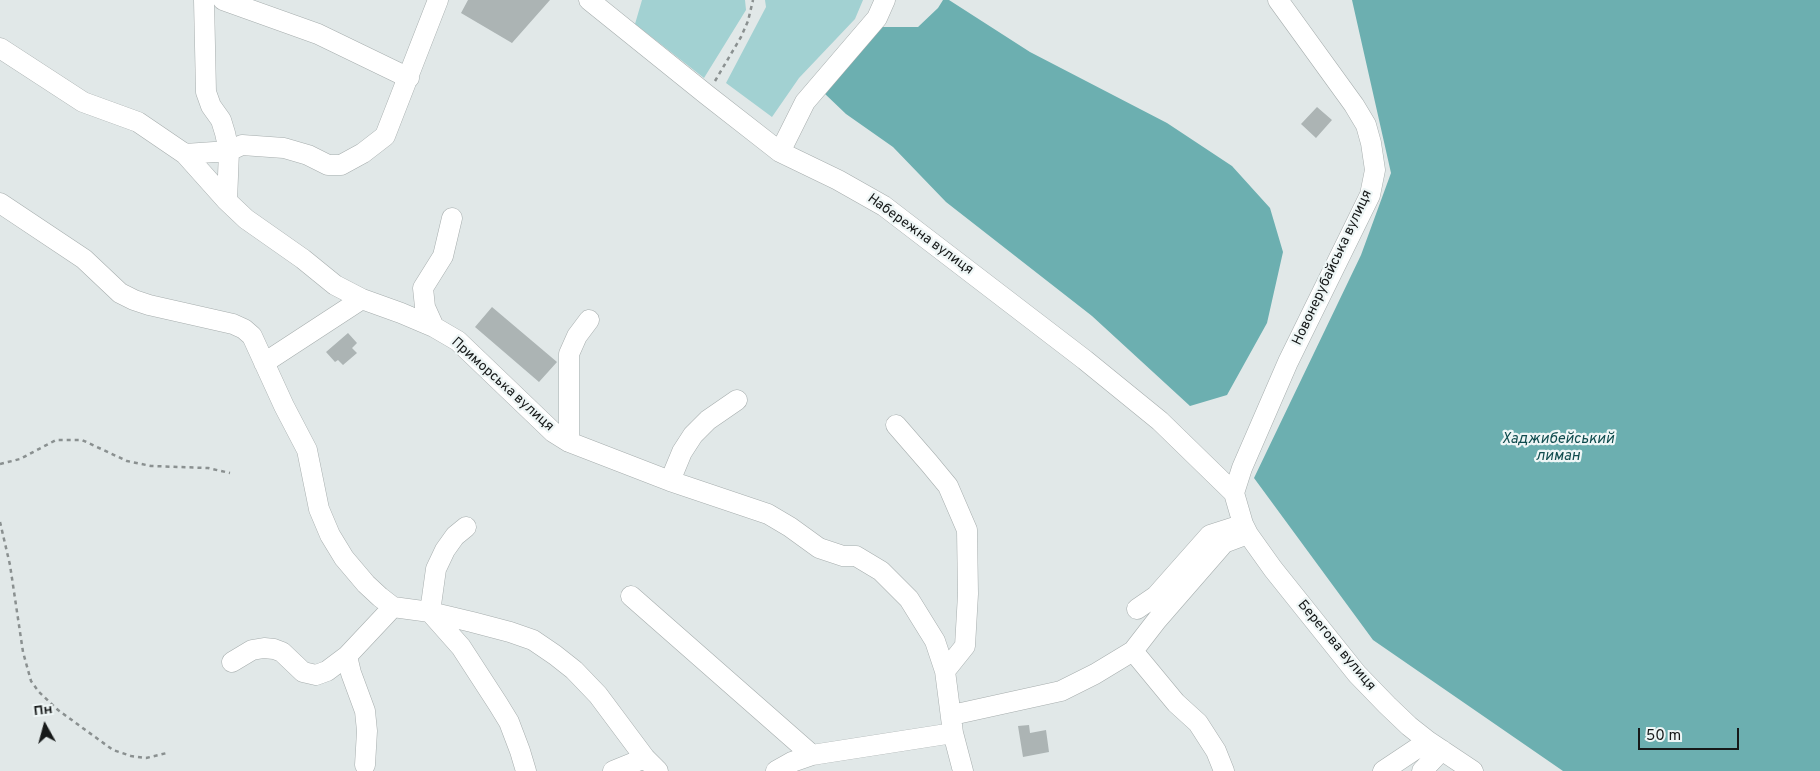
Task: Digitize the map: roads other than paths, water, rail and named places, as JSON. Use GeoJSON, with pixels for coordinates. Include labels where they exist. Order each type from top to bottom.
{"type":"FeatureCollection","features":[{"type":"Feature","properties":{"kind":"street"},"geometry":{"type":"LineString","coordinates":[[204,0],[206,92],[211,106],[221,120],[229,151],[227,201]]}},
{"type":"Feature","properties":{"kind":"street"},"geometry":{"type":"LineString","coordinates":[[223,0],[318,34],[409,78]]}},
{"type":"Feature","properties":{"kind":"street"},"geometry":{"type":"LineString","coordinates":[[185,154],[229,151],[242,145],[284,148],[308,155],[328,165],[341,165],[363,153],[385,136],[438,0]]}},
{"type":"Feature","properties":{"kind":"street","name":"Набережна вулиця"},"geometry":{"type":"LineString","coordinates":[[589,0],[707,96],[780,152],[838,180],[884,206],[1085,360],[1160,421],[1234,493]]}},
{"type":"Feature","properties":{"kind":"street"},"geometry":{"type":"LineString","coordinates":[[780,152],[805,102],[877,18],[885,0]]}},
{"type":"Feature","properties":{"kind":"street","name":"Новонерубайська вулиця"},"geometry":{"type":"LineString","coordinates":[[1234,493],[1242,468],[1288,362],[1370,195],[1375,170],[1366,125],[1358,111],[1278,0]]}},
{"type":"Feature","properties":{"kind":"street","name":"Приморська вулиця"},"geometry":{"type":"LineString","coordinates":[[0,48],[83,102],[138,122],[185,154],[227,201],[246,219],[303,259],[335,285],[362,299],[401,312],[434,327],[458,341],[553,432],[569,442],[670,481],[768,514],[819,548],[843,556],[856,556],[881,571],[909,600],[935,641],[945,671],[953,724],[963,771]]}},
{"type":"Feature","properties":{"kind":"street"},"geometry":{"type":"LineString","coordinates":[[0,203],[84,259],[120,293],[134,300],[233,324],[244,329],[252,336],[307,450],[319,509],[330,534],[344,558],[380,597],[393,606],[430,612],[510,632],[533,640],[574,670],[598,696],[652,765],[613,771]]}},
{"type":"Feature","properties":{"kind":"street"},"geometry":{"type":"LineString","coordinates":[[434,327],[425,307],[423,288],[443,256],[452,218]]}},
{"type":"Feature","properties":{"kind":"street"},"geometry":{"type":"LineString","coordinates":[[264,363],[362,299]]}},
{"type":"Feature","properties":{"kind":"street"},"geometry":{"type":"LineString","coordinates":[[569,442],[569,354],[577,336],[589,320]]}},
{"type":"Feature","properties":{"kind":"street"},"geometry":{"type":"LineString","coordinates":[[670,481],[682,452],[693,435],[708,420],[737,400]]}},
{"type":"Feature","properties":{"kind":"street"},"geometry":{"type":"LineString","coordinates":[[896,426],[948,486],[967,530],[968,594],[965,646],[945,671]]}},
{"type":"Feature","properties":{"kind":"street","name":"Берегова вулиця"},"geometry":{"type":"LineString","coordinates":[[1234,493],[1245,529],[1273,569],[1357,674],[1387,705],[1435,746],[1473,771]]}},
{"type":"Feature","properties":{"kind":"street"},"geometry":{"type":"LineString","coordinates":[[466,527],[455,536],[445,550],[436,569],[430,612],[461,647],[509,722],[526,771]]}},
{"type":"Feature","properties":{"kind":"street"},"geometry":{"type":"LineString","coordinates":[[1137,609],[1156,596],[1210,535],[1245,529]]}},
{"type":"Feature","properties":{"kind":"street"},"geometry":{"type":"LineString","coordinates":[[776,771],[792,762],[812,755],[953,724],[1061,691],[1095,674],[1133,651],[1157,620],[1224,543],[1245,529]]}},
{"type":"Feature","properties":{"kind":"street"},"geometry":{"type":"LineString","coordinates":[[631,596],[812,755]]}},
{"type":"Feature","properties":{"kind":"street"},"geometry":{"type":"LineString","coordinates":[[232,662],[252,650],[264,648],[282,652],[303,672],[316,674],[327,671],[347,656],[393,606]]}},
{"type":"Feature","properties":{"kind":"street"},"geometry":{"type":"LineString","coordinates":[[1133,651],[1176,703],[1198,723],[1216,751],[1224,771]]}},
{"type":"Feature","properties":{"kind":"street"},"geometry":{"type":"LineString","coordinates":[[347,656],[365,711],[367,731],[365,765]]}},
{"type":"Feature","properties":{"kind":"street"},"geometry":{"type":"LineString","coordinates":[[1383,771],[1435,746]]}},
{"type":"Feature","properties":{"kind":"street"},"geometry":{"type":"LineString","coordinates":[[1422,771],[1435,746]]}},
{"type":"Feature","properties":{"kind":"water"},"geometry":{"type":"Polygon","coordinates":[[[943,0],[949,0],[1030,52],[1167,123],[1232,166],[1270,208],[1283,252],[1267,323],[1227,395],[1190,406],[1092,316],[946,202],[893,147],[846,114],[824,93],[880,27],[918,27],[938,8],[943,0]]]}},
{"type":"Feature","properties":{"kind":"water","name":"Хаджибейський лиман"},"geometry":{"type":"Polygon","coordinates":[[[1352,0],[1820,0],[1820,771],[1563,771],[1373,640],[1254,478],[1361,255],[1391,173],[1352,0]]]}}]}
